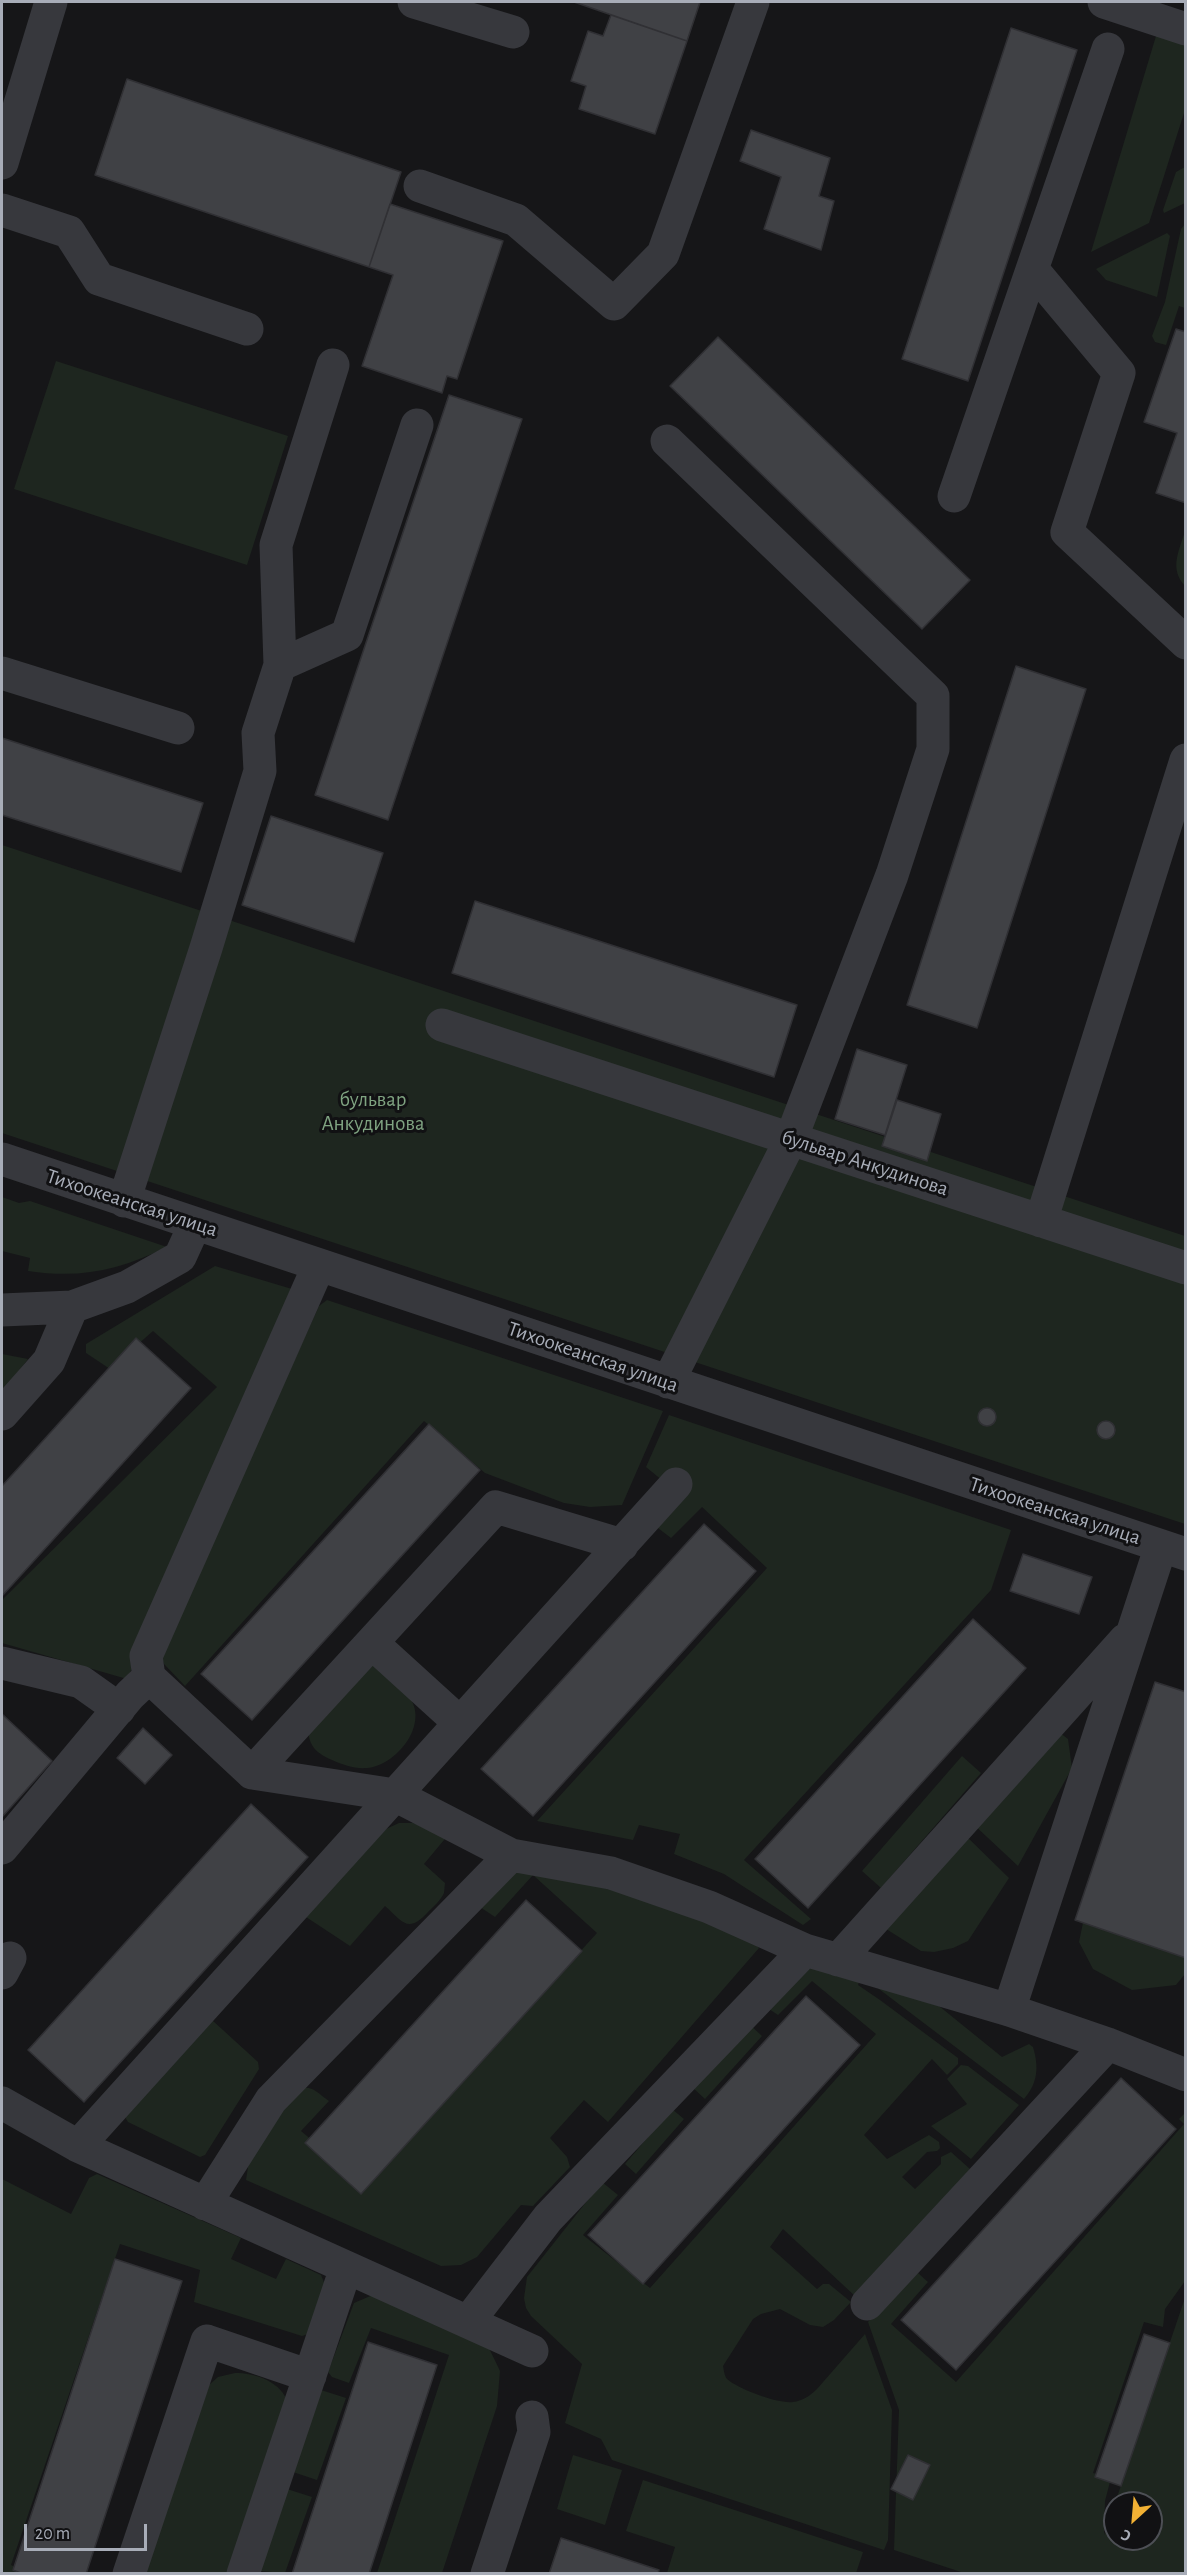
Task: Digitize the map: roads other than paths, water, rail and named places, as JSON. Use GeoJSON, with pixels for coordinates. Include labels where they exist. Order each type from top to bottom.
{"type":"FeatureCollection","features":[{"type":"Feature","properties":{"kind":"street"},"geometry":{"type":"LineString","coordinates":[[2,163],[51,2]]}},
{"type":"Feature","properties":{"kind":"street"},"geometry":{"type":"LineString","coordinates":[[414,2],[513,32]]}},
{"type":"Feature","properties":{"kind":"street"},"geometry":{"type":"LineString","coordinates":[[420,186],[516,220],[614,304],[663,254],[753,2]]}},
{"type":"Feature","properties":{"kind":"street"},"geometry":{"type":"LineString","coordinates":[[1104,2],[1185,29]]}},
{"type":"Feature","properties":{"kind":"street"},"geometry":{"type":"LineString","coordinates":[[954,496],[1108,49]]}},
{"type":"Feature","properties":{"kind":"street"},"geometry":{"type":"LineString","coordinates":[[2,210],[69,232],[99,279],[247,329]]}},
{"type":"Feature","properties":{"kind":"street"},"geometry":{"type":"LineString","coordinates":[[1033,270],[1119,373],[1067,532],[1185,643]]}},
{"type":"Feature","properties":{"kind":"street"},"geometry":{"type":"LineString","coordinates":[[124,1201],[206,948],[260,771],[258,733],[280,665],[276,546],[333,366]]}},
{"type":"Feature","properties":{"kind":"street"},"geometry":{"type":"LineString","coordinates":[[280,665],[347,635],[417,425]]}},
{"type":"Feature","properties":{"kind":"street"},"geometry":{"type":"LineString","coordinates":[[667,441],[933,696],[933,749],[892,875],[791,1139],[668,1382]]}},
{"type":"Feature","properties":{"kind":"street"},"geometry":{"type":"LineString","coordinates":[[2,673],[178,728]]}},
{"type":"Feature","properties":{"kind":"street"},"geometry":{"type":"LineString","coordinates":[[1041,1221],[1185,760]]}},
{"type":"Feature","properties":{"kind":"street","name":"бульвар Анкудинова"},"geometry":{"type":"LineString","coordinates":[[442,1025],[1185,1268]]}},
{"type":"Feature","properties":{"kind":"street","name":"Тихоокеанская улица"},"geometry":{"type":"LineString","coordinates":[[2,1160],[1173,1550]]}},
{"type":"Feature","properties":{"kind":"street"},"geometry":{"type":"LineString","coordinates":[[2,1310],[72,1307],[127,1287],[180,1257],[195,1224]]}},
{"type":"Feature","properties":{"kind":"street"},"geometry":{"type":"LineString","coordinates":[[319,1265],[146,1656],[149,1677],[252,1773],[395,1795],[511,1855],[611,1873],[709,1907],[805,1950],[1009,2010],[1108,2044],[1185,2075]]}},
{"type":"Feature","properties":{"kind":"street"},"geometry":{"type":"LineString","coordinates":[[2,1414],[49,1361],[72,1307]]}},
{"type":"Feature","properties":{"kind":"street"},"geometry":{"type":"LineString","coordinates":[[78,2146],[676,1484]]}},
{"type":"Feature","properties":{"kind":"street"},"geometry":{"type":"LineString","coordinates":[[252,1773],[496,1508],[622,1545]]}},
{"type":"Feature","properties":{"kind":"street"},"geometry":{"type":"LineString","coordinates":[[1009,2010],[1133,1630],[1173,1550]]}},
{"type":"Feature","properties":{"kind":"street"},"geometry":{"type":"LineString","coordinates":[[838,1960],[1133,1630]]}},
{"type":"Feature","properties":{"kind":"street"},"geometry":{"type":"LineString","coordinates":[[372,1643],[460,1723]]}},
{"type":"Feature","properties":{"kind":"street"},"geometry":{"type":"LineString","coordinates":[[2,1663],[81,1682],[119,1709]]}},
{"type":"Feature","properties":{"kind":"street"},"geometry":{"type":"LineString","coordinates":[[2,1848],[119,1709],[149,1677]]}},
{"type":"Feature","properties":{"kind":"street"},"geometry":{"type":"LineString","coordinates":[[204,2204],[272,2100],[511,1855]]}},
{"type":"Feature","properties":{"kind":"street"},"geometry":{"type":"LineString","coordinates":[[468,2322],[548,2218],[805,1950]]}},
{"type":"Feature","properties":{"kind":"street"},"geometry":{"type":"LineString","coordinates":[[867,2304],[1108,2044]]}},
{"type":"Feature","properties":{"kind":"street"},"geometry":{"type":"LineString","coordinates":[[2,2103],[78,2146],[532,2351]]}},
{"type":"Feature","properties":{"kind":"street"},"geometry":{"type":"LineString","coordinates":[[243,2574],[346,2268]]}},
{"type":"Feature","properties":{"kind":"street"},"geometry":{"type":"LineString","coordinates":[[129,2574],[207,2341],[310,2376]]}},
{"type":"Feature","properties":{"kind":"street"},"geometry":{"type":"LineString","coordinates":[[487,2574],[534,2432],[532,2417]]}}]}
